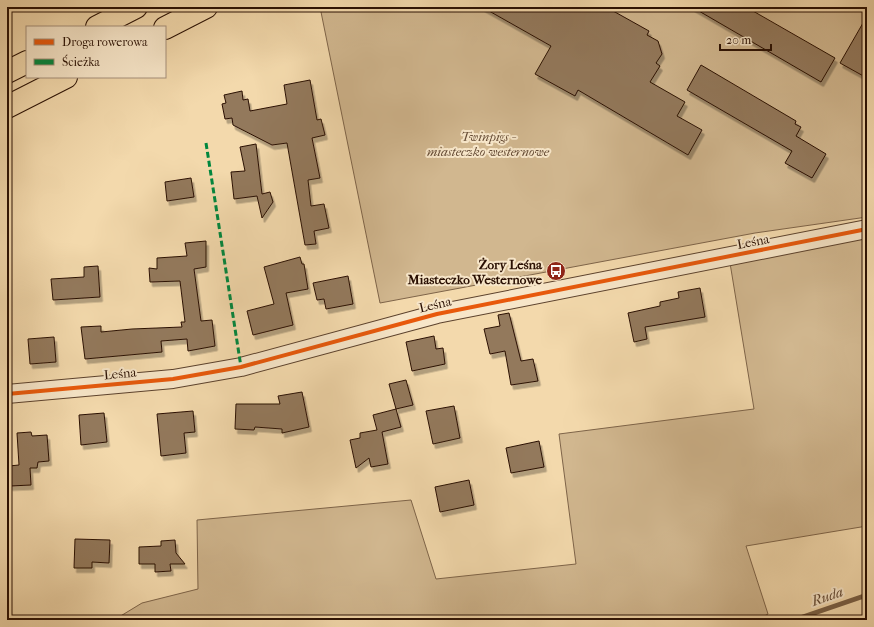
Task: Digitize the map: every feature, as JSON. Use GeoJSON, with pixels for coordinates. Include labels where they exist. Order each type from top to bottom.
{"type":"FeatureCollection","features":[{"type":"Feature","properties":{"kind":"main road"},"geometry":{"type":"LineString","coordinates":[[99,26],[136,7]]}},
{"type":"Feature","properties":{"kind":"main road"},"geometry":{"type":"LineString","coordinates":[[166,27],[206,7]]}},
{"type":"Feature","properties":{"kind":"main road"},"geometry":{"type":"LineString","coordinates":[[7,72],[26,62]]}},
{"type":"Feature","properties":{"kind":"main road"},"geometry":{"type":"LineString","coordinates":[[7,107],[64,78]]}},
{"type":"Feature","properties":{"kind":"street","name":"Leśna"},"geometry":{"type":"LineString","coordinates":[[7,394],[173,379],[241,367],[437,314],[867,229]]}},
{"type":"Feature","properties":{"kind":"green space","name":"Twinpigs - miasteczko westernowe"},"geometry":{"type":"Polygon","coordinates":[[[320,7],[867,7],[867,217],[755,233],[380,303],[320,7]]]}},
{"type":"Feature","properties":{"kind":"green space"},"geometry":{"type":"Polygon","coordinates":[[[867,237],[867,526],[746,546],[768,614],[757,620],[114,620],[142,603],[198,589],[197,520],[411,500],[436,579],[576,564],[559,434],[754,409],[730,263],[867,237]]]}},
{"type":"Feature","properties":{"kind":"building"},"geometry":{"type":"Polygon","coordinates":[[[482,7],[606,7],[649,31],[647,35],[658,41],[662,54],[656,63],[660,66],[650,82],[685,102],[677,116],[702,130],[688,155],[578,90],[575,96],[535,74],[551,46],[482,7]]]}},
{"type":"Feature","properties":{"kind":"building"},"geometry":{"type":"Polygon","coordinates":[[[692,7],[746,7],[835,58],[821,82],[692,7]]]}},
{"type":"Feature","properties":{"kind":"building"},"geometry":{"type":"Polygon","coordinates":[[[867,16],[867,78],[840,63],[867,16]]]}},
{"type":"Feature","properties":{"kind":"building"},"geometry":{"type":"Polygon","coordinates":[[[701,65],[796,121],[795,124],[801,127],[796,136],[826,154],[812,178],[785,163],[792,151],[687,90],[701,65]]]}},
{"type":"Feature","properties":{"kind":"building"},"geometry":{"type":"Polygon","coordinates":[[[310,80],[317,120],[321,119],[325,135],[312,138],[320,178],[308,180],[311,206],[324,204],[329,228],[314,231],[316,244],[305,245],[287,143],[272,145],[233,125],[232,118],[225,119],[222,104],[226,103],[224,95],[242,91],[243,100],[248,99],[250,111],[287,104],[284,85],[310,80]]]}},
{"type":"Feature","properties":{"kind":"building"},"geometry":{"type":"Polygon","coordinates":[[[256,144],[262,194],[270,192],[273,202],[262,218],[257,196],[234,199],[231,172],[245,171],[240,147],[256,144]]]}},
{"type":"Feature","properties":{"kind":"building"},"geometry":{"type":"Polygon","coordinates":[[[191,178],[194,197],[167,201],[165,182],[191,178]]]}},
{"type":"Feature","properties":{"kind":"building"},"geometry":{"type":"Polygon","coordinates":[[[206,241],[206,267],[194,269],[201,321],[212,320],[215,346],[188,351],[187,339],[161,341],[162,352],[85,359],[81,327],[101,326],[101,332],[182,327],[181,322],[185,322],[180,281],[150,282],[149,268],[157,269],[157,258],[187,256],[185,243],[206,241]]]}},
{"type":"Feature","properties":{"kind":"building"},"geometry":{"type":"Polygon","coordinates":[[[300,257],[302,264],[304,264],[308,289],[286,293],[293,325],[253,335],[247,311],[274,304],[264,267],[300,257]]]}},
{"type":"Feature","properties":{"kind":"building"},"geometry":{"type":"Polygon","coordinates":[[[98,266],[100,297],[53,300],[51,279],[84,277],[84,267],[98,266]]]}},
{"type":"Feature","properties":{"kind":"building"},"geometry":{"type":"Polygon","coordinates":[[[348,276],[353,304],[326,309],[324,299],[317,300],[313,283],[348,276]]]}},
{"type":"Feature","properties":{"kind":"building"},"geometry":{"type":"Polygon","coordinates":[[[700,288],[705,317],[645,327],[647,339],[634,342],[628,313],[660,306],[660,302],[679,298],[678,292],[700,288]]]}},
{"type":"Feature","properties":{"kind":"building"},"geometry":{"type":"Polygon","coordinates":[[[509,313],[521,361],[533,359],[538,381],[511,385],[505,351],[490,354],[484,329],[500,326],[498,315],[509,313]]]}},
{"type":"Feature","properties":{"kind":"building"},"geometry":{"type":"Polygon","coordinates":[[[434,336],[436,349],[443,348],[445,364],[412,371],[406,342],[434,336]]]}},
{"type":"Feature","properties":{"kind":"building"},"geometry":{"type":"Polygon","coordinates":[[[54,337],[56,362],[30,364],[28,339],[54,337]]]}},
{"type":"Feature","properties":{"kind":"building"},"geometry":{"type":"Polygon","coordinates":[[[406,380],[413,405],[396,409],[389,384],[406,380]]]}},
{"type":"Feature","properties":{"kind":"building"},"geometry":{"type":"Polygon","coordinates":[[[302,392],[309,427],[282,433],[282,429],[255,427],[254,430],[235,429],[236,404],[280,404],[278,396],[302,392]]]}},
{"type":"Feature","properties":{"kind":"building"},"geometry":{"type":"Polygon","coordinates":[[[454,406],[460,438],[433,444],[426,411],[454,406]]]}},
{"type":"Feature","properties":{"kind":"building"},"geometry":{"type":"Polygon","coordinates":[[[396,409],[401,427],[382,432],[388,464],[371,467],[369,458],[356,468],[350,440],[360,438],[360,433],[377,430],[373,415],[396,409]]]}},
{"type":"Feature","properties":{"kind":"building"},"geometry":{"type":"Polygon","coordinates":[[[193,411],[195,432],[184,433],[186,453],[161,456],[157,414],[193,411]]]}},
{"type":"Feature","properties":{"kind":"building"},"geometry":{"type":"Polygon","coordinates":[[[104,413],[107,442],[81,445],[79,415],[104,413]]]}},
{"type":"Feature","properties":{"kind":"building"},"geometry":{"type":"Polygon","coordinates":[[[31,432],[32,436],[47,435],[49,461],[38,462],[37,468],[30,468],[31,485],[10,486],[9,466],[19,465],[17,433],[31,432]]]}},
{"type":"Feature","properties":{"kind":"building"},"geometry":{"type":"Polygon","coordinates":[[[539,441],[544,467],[511,473],[506,448],[539,441]]]}},
{"type":"Feature","properties":{"kind":"building"},"geometry":{"type":"Polygon","coordinates":[[[469,480],[474,505],[440,512],[435,487],[469,480]]]}},
{"type":"Feature","properties":{"kind":"building"},"geometry":{"type":"Polygon","coordinates":[[[75,539],[110,540],[109,563],[92,562],[92,568],[74,568],[75,539]]]}},
{"type":"Feature","properties":{"kind":"building"},"geometry":{"type":"Polygon","coordinates":[[[175,540],[176,553],[185,564],[170,564],[171,571],[155,572],[155,564],[139,564],[139,547],[161,546],[161,541],[175,540]]]}},
{"type":"Feature","properties":{"kind":"waterway","name":"Ruda"},"geometry":{"type":"LineString","coordinates":[[794,620],[867,595]]}},
{"type":"Feature","properties":{"kind":"marked path"},"geometry":{"type":"LineString","coordinates":[[206,143],[241,367]]}},
{"type":"Feature","properties":{"kind":"cycle path"},"geometry":{"type":"LineString","coordinates":[[7,394],[173,379],[241,367],[437,314],[867,229]]}},
{"type":"Feature","properties":{"kind":"place","name":"Żory Leśna Miasteczko Westernowe"},"geometry":{"type":"Point","coordinates":[556,271]}}]}
